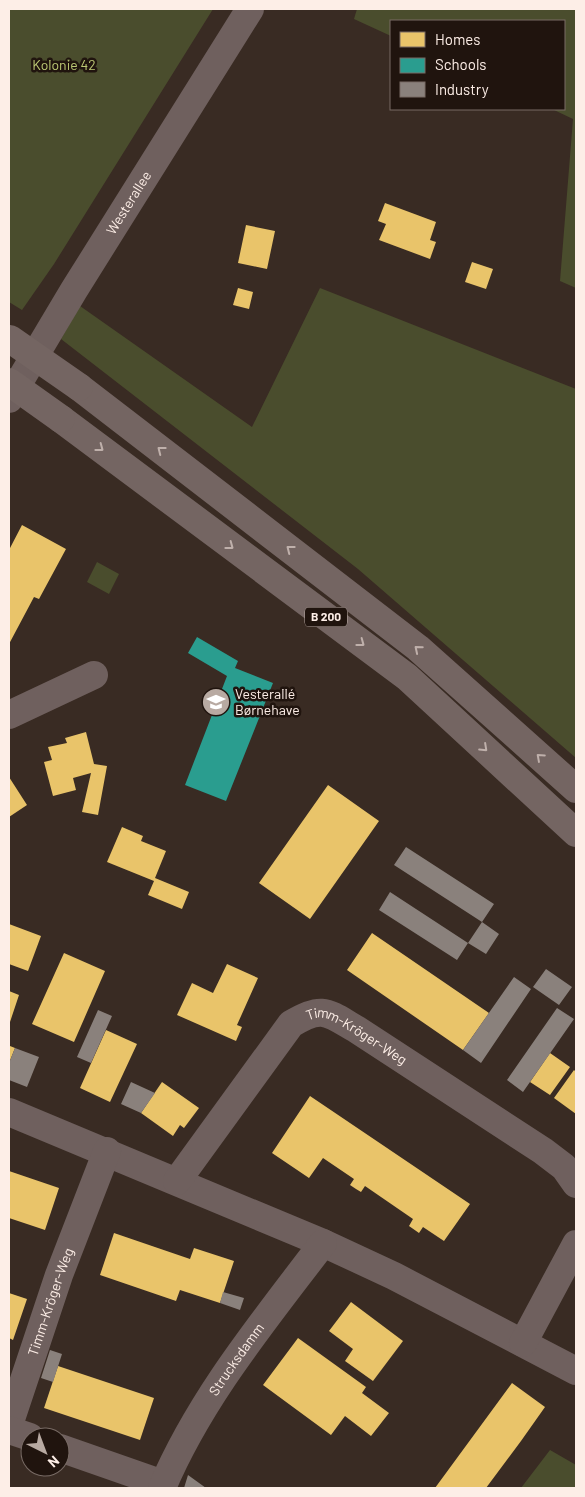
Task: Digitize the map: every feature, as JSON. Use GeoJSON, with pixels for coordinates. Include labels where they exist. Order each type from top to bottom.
{"type":"FeatureCollection","features":[{"type":"Feature","properties":{"kind":"highway","name":"B 200"},"geometry":{"type":"LineString","coordinates":[[9,338],[79,387],[418,648],[576,789]]}},
{"type":"Feature","properties":{"kind":"highway","name":"B 200"},"geometry":{"type":"LineString","coordinates":[[9,382],[406,677],[576,834]]}},
{"type":"Feature","properties":{"kind":"street","name":"Westerallee"},"geometry":{"type":"LineString","coordinates":[[9,398],[79,282],[250,9]]}},
{"type":"Feature","properties":{"kind":"street"},"geometry":{"type":"LineString","coordinates":[[9,715],[94,675]]}},
{"type":"Feature","properties":{"kind":"street","name":"Timm-Kröger-Weg"},"geometry":{"type":"LineString","coordinates":[[176,1181],[291,1024],[307,1014],[319,1011],[336,1017],[356,1029],[543,1151],[564,1167],[576,1184]]}},
{"type":"Feature","properties":{"kind":"street"},"geometry":{"type":"LineString","coordinates":[[9,1112],[107,1151],[323,1243],[394,1276],[576,1371]]}},
{"type":"Feature","properties":{"kind":"street","name":"Timm-Kröger-Weg"},"geometry":{"type":"LineString","coordinates":[[9,1425],[58,1275],[107,1151]]}},
{"type":"Feature","properties":{"kind":"street","name":"Strucksdamm"},"geometry":{"type":"LineString","coordinates":[[70,1452],[162,1486],[189,1433],[220,1382],[323,1243]]}},
{"type":"Feature","properties":{"kind":"street"},"geometry":{"type":"LineString","coordinates":[[523,1343],[576,1244]]}},
{"type":"Feature","properties":{"kind":"green space","name":"Kolonie 42"},"geometry":{"type":"Polygon","coordinates":[[[9,9],[213,9],[54,264],[22,310],[9,302],[9,9]]]}},
{"type":"Feature","properties":{"kind":"green space"},"geometry":{"type":"Polygon","coordinates":[[[357,9],[576,9],[576,288],[560,281],[573,119],[554,110],[565,110],[565,20],[390,20],[390,36],[354,19],[357,9]]]}},
{"type":"Feature","properties":{"kind":"green space"},"geometry":{"type":"Polygon","coordinates":[[[320,288],[576,389],[576,758],[358,569],[61,339],[80,306],[252,427],[320,288]]]}},
{"type":"Feature","properties":{"kind":"green space"},"geometry":{"type":"Polygon","coordinates":[[[97,562],[119,574],[109,594],[87,582],[97,562]]]}},
{"type":"Feature","properties":{"kind":"green space"},"geometry":{"type":"Polygon","coordinates":[[[550,1450],[576,1465],[576,1488],[521,1488],[550,1450]]]}},
{"type":"Feature","properties":{"kind":"building: Homes"},"geometry":{"type":"Polygon","coordinates":[[[385,203],[436,222],[430,240],[436,242],[430,259],[379,240],[386,224],[378,221],[385,203]]]}},
{"type":"Feature","properties":{"kind":"building: Homes"},"geometry":{"type":"Polygon","coordinates":[[[246,225],[275,231],[267,269],[238,263],[246,225]]]}},
{"type":"Feature","properties":{"kind":"building: Homes"},"geometry":{"type":"Polygon","coordinates":[[[472,262],[493,269],[486,289],[465,282],[472,262]]]}},
{"type":"Feature","properties":{"kind":"building: Homes"},"geometry":{"type":"Polygon","coordinates":[[[238,288],[253,292],[249,309],[233,305],[238,288]]]}},
{"type":"Feature","properties":{"kind":"building: Homes"},"geometry":{"type":"Polygon","coordinates":[[[22,525],[66,549],[39,599],[34,597],[9,644],[9,550],[22,525]]]}},
{"type":"Feature","properties":{"kind":"building: Homes"},"geometry":{"type":"Polygon","coordinates":[[[86,732],[94,764],[107,766],[98,815],[82,812],[91,773],[73,778],[76,790],[53,796],[44,762],[52,760],[48,747],[67,743],[65,738],[86,732]]]}},
{"type":"Feature","properties":{"kind":"building: Homes"},"geometry":{"type":"Polygon","coordinates":[[[9,777],[27,805],[9,817],[9,777]]]}},
{"type":"Feature","properties":{"kind":"building: Homes"},"geometry":{"type":"Polygon","coordinates":[[[328,785],[379,821],[310,919],[259,883],[328,785]]]}},
{"type":"Feature","properties":{"kind":"building: Homes"},"geometry":{"type":"Polygon","coordinates":[[[122,827],[143,836],[141,841],[166,851],[155,878],[189,892],[182,909],[148,895],[154,881],[107,862],[122,827]]]}},
{"type":"Feature","properties":{"kind":"building: Homes"},"geometry":{"type":"Polygon","coordinates":[[[9,924],[41,936],[28,971],[9,964],[9,924]]]}},
{"type":"Feature","properties":{"kind":"building: Homes"},"geometry":{"type":"Polygon","coordinates":[[[372,933],[489,1013],[463,1050],[347,970],[372,933]]]}},
{"type":"Feature","properties":{"kind":"building: Homes"},"geometry":{"type":"Polygon","coordinates":[[[64,953],[105,971],[74,1042],[32,1024],[64,953]]]}},
{"type":"Feature","properties":{"kind":"building: Homes"},"geometry":{"type":"Polygon","coordinates":[[[227,964],[258,978],[237,1025],[242,1027],[236,1041],[177,1015],[192,983],[213,993],[227,964]]]}},
{"type":"Feature","properties":{"kind":"building: Homes"},"geometry":{"type":"Polygon","coordinates":[[[9,991],[19,995],[9,1025],[9,991]]]}},
{"type":"Feature","properties":{"kind":"building: Homes"},"geometry":{"type":"Polygon","coordinates":[[[106,1030],[137,1044],[110,1102],[80,1088],[106,1030]]]}},
{"type":"Feature","properties":{"kind":"building: Homes"},"geometry":{"type":"Polygon","coordinates":[[[10,1046],[15,1048],[9,1063],[9,1048],[10,1046]]]}},
{"type":"Feature","properties":{"kind":"building: Homes"},"geometry":{"type":"Polygon","coordinates":[[[550,1053],[570,1067],[550,1095],[530,1082],[550,1053]]]}},
{"type":"Feature","properties":{"kind":"building: Homes"},"geometry":{"type":"Polygon","coordinates":[[[574,1070],[576,1072],[576,1114],[554,1098],[574,1070]]]}},
{"type":"Feature","properties":{"kind":"building: Homes"},"geometry":{"type":"Polygon","coordinates":[[[162,1082],[199,1108],[184,1128],[180,1125],[173,1136],[141,1113],[162,1082]]]}},
{"type":"Feature","properties":{"kind":"building: Homes"},"geometry":{"type":"Polygon","coordinates":[[[310,1096],[470,1204],[444,1241],[423,1227],[419,1233],[409,1226],[413,1219],[365,1186],[361,1192],[350,1185],[354,1179],[323,1158],[309,1178],[272,1153],[310,1096]]]}},
{"type":"Feature","properties":{"kind":"building: Homes"},"geometry":{"type":"Polygon","coordinates":[[[9,1171],[59,1188],[45,1230],[9,1218],[9,1171]]]}},
{"type":"Feature","properties":{"kind":"building: Homes"},"geometry":{"type":"Polygon","coordinates":[[[114,1233],[190,1259],[194,1248],[234,1261],[220,1303],[180,1290],[176,1301],[100,1275],[114,1233]]]}},
{"type":"Feature","properties":{"kind":"building: Homes"},"geometry":{"type":"Polygon","coordinates":[[[9,1293],[27,1299],[13,1340],[9,1338],[9,1293]]]}},
{"type":"Feature","properties":{"kind":"building: Homes"},"geometry":{"type":"Polygon","coordinates":[[[351,1302],[403,1341],[373,1381],[345,1361],[353,1349],[329,1331],[351,1302]]]}},
{"type":"Feature","properties":{"kind":"building: Homes"},"geometry":{"type":"Polygon","coordinates":[[[298,1338],[366,1387],[362,1393],[389,1413],[371,1436],[345,1416],[331,1435],[263,1385],[298,1338]]]}},
{"type":"Feature","properties":{"kind":"building: Homes"},"geometry":{"type":"Polygon","coordinates":[[[58,1366],[154,1398],[140,1440],[44,1408],[58,1366]]]}},
{"type":"Feature","properties":{"kind":"building: Homes"},"geometry":{"type":"Polygon","coordinates":[[[512,1383],[545,1407],[521,1441],[486,1488],[435,1488],[512,1383]]]}},
{"type":"Feature","properties":{"kind":"building: Schools"},"geometry":{"type":"Polygon","coordinates":[[[197,637],[238,661],[235,668],[273,683],[226,801],[185,785],[227,676],[188,653],[197,637]]]}},
{"type":"Feature","properties":{"kind":"building: Industry"},"geometry":{"type":"Polygon","coordinates":[[[406,847],[494,904],[482,922],[394,865],[406,847]]]}},
{"type":"Feature","properties":{"kind":"building: Industry"},"geometry":{"type":"Polygon","coordinates":[[[390,892],[468,943],[457,960],[379,910],[390,892]]]}},
{"type":"Feature","properties":{"kind":"building: Industry"},"geometry":{"type":"Polygon","coordinates":[[[482,922],[499,934],[486,954],[468,943],[482,922]]]}},
{"type":"Feature","properties":{"kind":"building: Industry"},"geometry":{"type":"Polygon","coordinates":[[[546,969],[572,987],[559,1005],[533,987],[546,969]]]}},
{"type":"Feature","properties":{"kind":"building: Industry"},"geometry":{"type":"Polygon","coordinates":[[[514,977],[531,989],[481,1063],[463,1050],[514,977]]]}},
{"type":"Feature","properties":{"kind":"building: Industry"},"geometry":{"type":"Polygon","coordinates":[[[557,1008],[574,1019],[523,1092],[507,1080],[557,1008]]]}},
{"type":"Feature","properties":{"kind":"building: Industry"},"geometry":{"type":"Polygon","coordinates":[[[98,1010],[112,1016],[91,1063],[77,1057],[98,1010]]]}},
{"type":"Feature","properties":{"kind":"building: Industry"},"geometry":{"type":"Polygon","coordinates":[[[15,1048],[39,1057],[27,1087],[9,1080],[9,1063],[15,1048]]]}},
{"type":"Feature","properties":{"kind":"building: Industry"},"geometry":{"type":"Polygon","coordinates":[[[131,1082],[155,1093],[141,1113],[121,1104],[131,1082]]]}},
{"type":"Feature","properties":{"kind":"building: Industry"},"geometry":{"type":"Polygon","coordinates":[[[223,1292],[244,1298],[240,1310],[220,1303],[223,1292]]]}},
{"type":"Feature","properties":{"kind":"building: Industry"},"geometry":{"type":"Polygon","coordinates":[[[50,1350],[62,1354],[53,1382],[41,1378],[50,1350]]]}},
{"type":"Feature","properties":{"kind":"building: Industry"},"geometry":{"type":"Polygon","coordinates":[[[188,1475],[206,1488],[184,1488],[188,1475]]]}},
{"type":"Feature","properties":{"kind":"place","name":"Vesterallé Børnehave"},"geometry":{"type":"Point","coordinates":[216,702]}}]}
